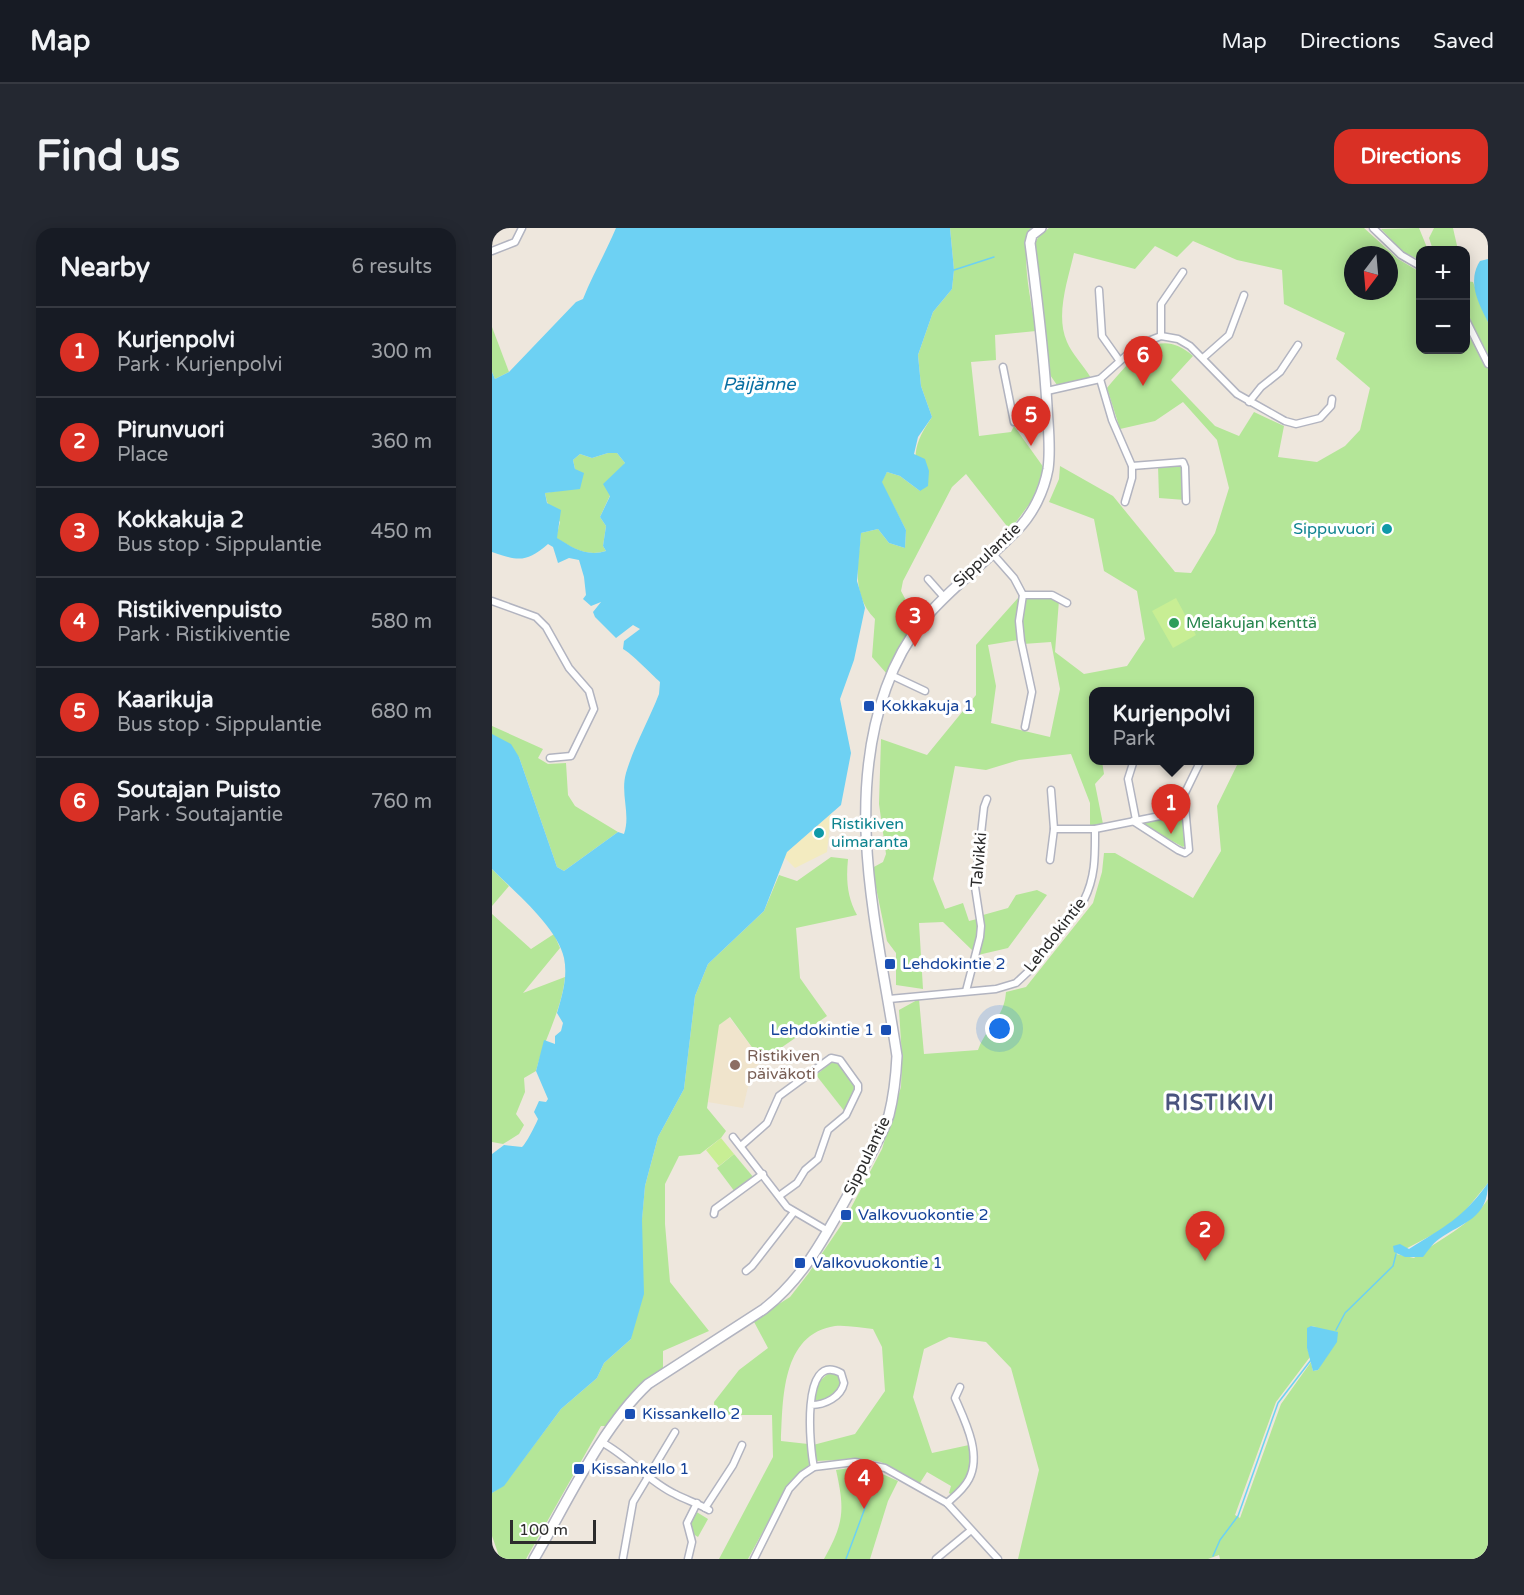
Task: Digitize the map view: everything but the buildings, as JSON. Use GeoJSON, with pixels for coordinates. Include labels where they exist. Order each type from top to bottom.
{"type":"FeatureCollection","features":[{"type":"Feature","properties":{"kind":"street"},"geometry":{"type":"LineString","coordinates":[[492,250],[515,242],[522,228]]}},
{"type":"Feature","properties":{"kind":"street","name":"Sippulantie"},"geometry":{"type":"LineString","coordinates":[[534,1559],[623,1410],[648,1384],[782,1295],[802,1273],[878,1141],[888,1116],[895,1087],[897,1056],[870,885],[865,808],[871,745],[891,675],[913,633],[943,596],[1019,528],[1041,493],[1049,459],[1047,391],[1030,243],[1032,235],[1041,228]]}},
{"type":"Feature","properties":{"kind":"street"},"geometry":{"type":"LineString","coordinates":[[1373,228],[1401,255],[1416,264]]}},
{"type":"Feature","properties":{"kind":"street"},"geometry":{"type":"LineString","coordinates":[[1161,336],[1161,304],[1184,272]]}},
{"type":"Feature","properties":{"kind":"street"},"geometry":{"type":"LineString","coordinates":[[1099,290],[1102,336],[1119,360]]}},
{"type":"Feature","properties":{"kind":"street"},"geometry":{"type":"LineString","coordinates":[[1203,358],[1229,335],[1244,296]]}},
{"type":"Feature","properties":{"kind":"street"},"geometry":{"type":"LineString","coordinates":[[1470,328],[1488,364]]}},
{"type":"Feature","properties":{"kind":"street"},"geometry":{"type":"LineString","coordinates":[[1047,391],[1100,379],[1138,345],[1161,336],[1178,339],[1203,358],[1226,383],[1249,402],[1285,421],[1296,424],[1320,418],[1331,406],[1332,399]]}},
{"type":"Feature","properties":{"kind":"street"},"geometry":{"type":"LineString","coordinates":[[1249,402],[1261,387],[1280,372],[1298,345]]}},
{"type":"Feature","properties":{"kind":"street"},"geometry":{"type":"LineString","coordinates":[[1003,367],[1014,422],[1048,421]]}},
{"type":"Feature","properties":{"kind":"street"},"geometry":{"type":"LineString","coordinates":[[1100,379],[1112,420],[1132,466],[1132,478],[1125,502]]}},
{"type":"Feature","properties":{"kind":"street"},"geometry":{"type":"LineString","coordinates":[[1132,466],[1183,462],[1186,501]]}},
{"type":"Feature","properties":{"kind":"street"},"geometry":{"type":"LineString","coordinates":[[992,553],[1014,578],[1023,595],[1019,621],[1032,692],[1025,727]]}},
{"type":"Feature","properties":{"kind":"street"},"geometry":{"type":"LineString","coordinates":[[927,579],[943,596]]}},
{"type":"Feature","properties":{"kind":"street"},"geometry":{"type":"LineString","coordinates":[[1023,595],[1052,594],[1067,603]]}},
{"type":"Feature","properties":{"kind":"street"},"geometry":{"type":"LineString","coordinates":[[492,601],[524,611],[542,623],[569,668],[589,691],[594,703],[592,715],[571,756],[550,758]]}},
{"type":"Feature","properties":{"kind":"street"},"geometry":{"type":"LineString","coordinates":[[891,675],[925,691]]}},
{"type":"Feature","properties":{"kind":"street"},"geometry":{"type":"LineString","coordinates":[[1132,765],[1128,779],[1134,820],[1185,853],[1189,850],[1190,844],[1185,811],[1186,789],[1198,765]]}},
{"type":"Feature","properties":{"kind":"street"},"geometry":{"type":"LineString","coordinates":[[1050,860],[1054,829],[1051,789]]}},
{"type":"Feature","properties":{"kind":"street","name":"Talvikki"},"geometry":{"type":"LineString","coordinates":[[966,991],[980,937],[981,926],[975,887],[984,807],[987,799]]}},
{"type":"Feature","properties":{"kind":"street"},"geometry":{"type":"LineString","coordinates":[[1054,829],[1095,829],[1185,811]]}},
{"type":"Feature","properties":{"kind":"street","name":"Lehdokintie"},"geometry":{"type":"LineString","coordinates":[[888,999],[1008,986],[1016,983],[1031,969],[1084,900],[1095,872],[1095,829]]}},
{"type":"Feature","properties":{"kind":"street"},"geometry":{"type":"LineString","coordinates":[[742,1145],[767,1124],[779,1096],[831,1058],[840,1060],[858,1085],[858,1090],[846,1115],[828,1130],[819,1159],[805,1170],[797,1183],[779,1196]]}},
{"type":"Feature","properties":{"kind":"street"},"geometry":{"type":"LineString","coordinates":[[733,1137],[742,1145],[779,1196],[794,1212],[828,1231]]}},
{"type":"Feature","properties":{"kind":"street"},"geometry":{"type":"LineString","coordinates":[[714,1214],[715,1209],[763,1174]]}},
{"type":"Feature","properties":{"kind":"street"},"geometry":{"type":"LineString","coordinates":[[746,1271],[794,1212]]}},
{"type":"Feature","properties":{"kind":"street"},"geometry":{"type":"LineString","coordinates":[[811,1405],[825,1403],[839,1393],[844,1383],[841,1373],[830,1370],[816,1380],[811,1389],[810,1434],[814,1467]]}},
{"type":"Feature","properties":{"kind":"street"},"geometry":{"type":"LineString","coordinates":[[947,1503],[963,1489],[973,1470],[974,1458],[970,1435],[955,1398],[960,1387]]}},
{"type":"Feature","properties":{"kind":"street"},"geometry":{"type":"LineString","coordinates":[[622,1558],[630,1511],[675,1432]]}},
{"type":"Feature","properties":{"kind":"street"},"geometry":{"type":"LineString","coordinates":[[603,1443],[629,1458],[648,1476],[675,1494],[707,1509],[742,1445]]}},
{"type":"Feature","properties":{"kind":"street"},"geometry":{"type":"LineString","coordinates":[[754,1559],[789,1489],[802,1475],[814,1467],[855,1462],[870,1463],[885,1468],[947,1503],[970,1531],[998,1559]]}},
{"type":"Feature","properties":{"kind":"street"},"geometry":{"type":"LineString","coordinates":[[688,1559],[692,1542],[687,1523],[697,1503]]}},
{"type":"Feature","properties":{"kind":"street"},"geometry":{"type":"LineString","coordinates":[[936,1559],[970,1531]]}},
{"type":"Feature","properties":{"kind":"shaded area","name":"Ristikiven päiväkoti"},"geometry":{"type":"Polygon","coordinates":[[[729,1017],[762,1061],[752,1070],[743,1108],[708,1102],[718,1026],[729,1017]]]}},
{"type":"Feature","properties":{"kind":"green space"},"geometry":{"type":"Polygon","coordinates":[[[950,228],[1035,228],[1029,236],[1026,261],[1036,331],[995,335],[996,360],[971,362],[979,436],[1011,432],[1014,426],[1044,468],[1033,499],[1010,530],[966,474],[952,487],[903,581],[901,591],[909,606],[921,615],[896,652],[887,674],[872,657],[875,619],[867,610],[859,589],[861,533],[878,529],[889,543],[905,548],[906,530],[881,482],[887,472],[900,476],[920,491],[916,469],[917,445],[932,417],[921,386],[918,355],[933,312],[952,289],[954,270],[950,228]]]}},
{"type":"Feature","properties":{"kind":"green space"},"geometry":{"type":"Polygon","coordinates":[[[1049,228],[1364,228],[1384,246],[1344,246],[1344,300],[1398,300],[1398,259],[1416,270],[1416,354],[1470,354],[1470,282],[1473,282],[1488,322],[1488,1183],[1451,1225],[1396,1254],[1414,1258],[1464,1225],[1488,1199],[1488,1559],[1220,1559],[1219,1555],[1208,1559],[1018,1559],[1039,1470],[1011,1368],[986,1342],[949,1337],[924,1349],[913,1397],[932,1453],[969,1445],[968,1473],[952,1495],[949,1493],[951,1486],[927,1472],[920,1483],[881,1462],[860,1459],[816,1461],[813,1445],[855,1434],[885,1391],[882,1347],[873,1329],[835,1326],[817,1332],[804,1342],[788,1371],[781,1441],[808,1444],[809,1465],[787,1487],[748,1559],[719,1559],[773,1457],[772,1415],[715,1415],[714,1402],[739,1370],[768,1348],[753,1320],[790,1297],[808,1274],[844,1221],[882,1149],[901,1087],[899,1010],[919,999],[924,1054],[978,1050],[999,1016],[1006,992],[1026,987],[1093,903],[1102,872],[1104,853],[1115,853],[1193,898],[1221,851],[1217,806],[1237,765],[1254,765],[1254,687],[1089,687],[1089,765],[1103,765],[1104,774],[1095,784],[1103,824],[1090,827],[1090,803],[1071,754],[1019,760],[986,770],[955,766],[933,879],[945,909],[963,903],[969,921],[977,919],[977,936],[973,951],[943,922],[919,923],[923,989],[896,985],[896,953],[887,941],[872,868],[883,862],[886,854],[879,804],[881,739],[927,755],[976,695],[976,645],[1019,597],[1016,619],[1018,640],[988,645],[996,686],[991,723],[1050,737],[1060,689],[1051,642],[1023,644],[1022,621],[1026,598],[1045,596],[1059,600],[1055,652],[1084,674],[1127,666],[1145,639],[1137,591],[1104,571],[1094,519],[1049,502],[1059,479],[1060,466],[1113,496],[1175,572],[1191,573],[1215,533],[1229,488],[1217,440],[1183,402],[1155,421],[1120,429],[1107,388],[1125,367],[1145,350],[1167,343],[1180,347],[1193,356],[1171,380],[1215,426],[1239,436],[1254,412],[1284,426],[1278,457],[1317,462],[1345,446],[1360,430],[1370,388],[1336,359],[1345,333],[1284,304],[1282,270],[1237,260],[1193,241],[1177,257],[1155,246],[1135,269],[1074,253],[1062,309],[1062,320],[1069,346],[1091,378],[1057,385],[1048,372],[1035,243],[1039,236],[1049,228]],[[1311,1326],[1307,1347],[1310,1357],[1276,1402],[1235,1515],[1240,1518],[1281,1404],[1311,1362],[1313,1371],[1318,1370],[1324,1359],[1316,1327],[1311,1326]]]}},
{"type":"Feature","properties":{"kind":"green space"},"geometry":{"type":"Polygon","coordinates":[[[1419,228],[1426,246],[1416,246],[1416,258],[1403,252],[1381,229],[1419,228]]]}},
{"type":"Feature","properties":{"kind":"green space"},"geometry":{"type":"Polygon","coordinates":[[[1434,228],[1453,228],[1457,246],[1432,246],[1429,238],[1434,228]]]}},
{"type":"Feature","properties":{"kind":"green space"},"geometry":{"type":"Polygon","coordinates":[[[492,327],[509,372],[495,379],[492,372],[492,327]]]}},
{"type":"Feature","properties":{"kind":"green space"},"geometry":{"type":"Polygon","coordinates":[[[617,453],[625,463],[600,517],[606,526],[603,546],[606,551],[586,552],[556,538],[560,522],[547,502],[545,493],[569,489],[575,469],[573,460],[580,454],[592,458],[617,453]]]}},
{"type":"Feature","properties":{"kind":"green space"},"geometry":{"type":"Polygon","coordinates":[[[1158,465],[1182,465],[1185,500],[1159,498],[1158,465]]]}},
{"type":"Feature","properties":{"kind":"green space","name":"Melakujan kenttä"},"geometry":{"type":"Polygon","coordinates":[[[1176,598],[1196,635],[1173,648],[1152,611],[1176,598]]]}},
{"type":"Feature","properties":{"kind":"green space"},"geometry":{"type":"Polygon","coordinates":[[[492,726],[543,749],[538,758],[548,764],[566,763],[568,795],[575,806],[618,832],[564,871],[557,867],[519,757],[492,735],[492,726]]]}},
{"type":"Feature","properties":{"kind":"green space"},"geometry":{"type":"Polygon","coordinates":[[[1177,815],[1183,817],[1187,844],[1183,847],[1145,826],[1144,822],[1177,815]]]}},
{"type":"Feature","properties":{"kind":"green space"},"geometry":{"type":"Polygon","coordinates":[[[831,857],[848,859],[848,888],[857,915],[796,928],[800,978],[827,1016],[762,1061],[730,1017],[719,1025],[707,1108],[726,1131],[721,1138],[700,1154],[679,1156],[665,1184],[665,1224],[670,1282],[709,1331],[663,1351],[663,1369],[632,1395],[606,1426],[601,1426],[526,1559],[500,1559],[492,1536],[492,1493],[504,1485],[561,1409],[597,1378],[604,1363],[631,1339],[645,1186],[658,1137],[684,1089],[695,996],[708,964],[764,911],[779,875],[797,881],[831,857]]]}},
{"type":"Feature","properties":{"kind":"green space"},"geometry":{"type":"Polygon","coordinates":[[[492,869],[509,886],[492,906],[492,869]]]}},
{"type":"Feature","properties":{"kind":"green space"},"geometry":{"type":"Polygon","coordinates":[[[1037,890],[1047,895],[1008,948],[978,955],[983,915],[1008,908],[1016,895],[1037,890]]]}},
{"type":"Feature","properties":{"kind":"green space"},"geometry":{"type":"Polygon","coordinates":[[[492,914],[531,949],[554,934],[560,948],[523,993],[565,977],[557,1013],[536,1071],[524,1078],[525,1092],[516,1114],[524,1125],[519,1134],[503,1144],[492,1142],[492,914]]]}},
{"type":"Feature","properties":{"kind":"green space"},"geometry":{"type":"Polygon","coordinates":[[[832,1062],[839,1063],[856,1087],[845,1112],[816,1075],[832,1062]]]}},
{"type":"Feature","properties":{"kind":"green space"},"geometry":{"type":"Polygon","coordinates":[[[721,1138],[734,1154],[719,1166],[706,1150],[721,1138]]]}},
{"type":"Feature","properties":{"kind":"green space"},"geometry":{"type":"Polygon","coordinates":[[[734,1154],[754,1178],[735,1192],[717,1168],[734,1154]]]}},
{"type":"Feature","properties":{"kind":"green space"},"geometry":{"type":"Polygon","coordinates":[[[830,1372],[839,1375],[841,1386],[829,1397],[813,1402],[814,1386],[830,1372]]]}},
{"type":"Feature","properties":{"kind":"green space"},"geometry":{"type":"Polygon","coordinates":[[[869,1468],[898,1481],[888,1501],[870,1559],[824,1559],[836,1536],[841,1516],[841,1496],[836,1470],[869,1468]]]}},
{"type":"Feature","properties":{"kind":"green space"},"geometry":{"type":"Polygon","coordinates":[[[695,1511],[708,1519],[698,1537],[690,1532],[689,1521],[695,1511]]]}},
{"type":"Feature","properties":{"kind":"sand","name":"Ristikiven uimaranta"},"geometry":{"type":"Polygon","coordinates":[[[831,814],[827,852],[795,868],[784,857],[787,852],[831,814]]]}},
{"type":"Feature","properties":{"kind":"water","name":"Päijänne"},"geometry":{"type":"Polygon","coordinates":[[[616,228],[950,228],[954,270],[952,289],[933,312],[918,355],[921,386],[932,417],[918,437],[914,454],[925,459],[929,471],[928,486],[920,491],[900,476],[887,472],[882,482],[906,530],[905,548],[889,543],[878,529],[861,533],[857,581],[865,608],[854,660],[840,699],[851,753],[841,805],[787,852],[764,911],[708,964],[695,996],[684,1089],[658,1137],[645,1186],[642,1220],[644,1294],[631,1339],[604,1363],[597,1378],[561,1409],[504,1486],[492,1493],[492,1154],[504,1145],[522,1147],[538,1119],[534,1112],[539,1101],[546,1102],[548,1099],[536,1071],[544,1040],[555,1044],[555,1036],[561,1031],[563,1023],[557,1013],[565,972],[560,946],[544,922],[492,869],[492,734],[511,744],[519,757],[557,867],[564,871],[618,832],[624,834],[626,819],[624,781],[633,753],[659,694],[660,682],[623,649],[624,641],[640,629],[633,625],[616,638],[595,617],[593,612],[601,602],[591,606],[583,599],[586,595],[579,560],[569,558],[558,563],[553,547],[548,544],[534,555],[522,558],[492,552],[492,372],[495,379],[509,372],[576,302],[583,299],[616,228]],[[617,453],[592,458],[580,454],[573,460],[575,469],[584,473],[580,489],[545,493],[547,503],[561,510],[557,538],[580,551],[599,553],[606,551],[603,546],[606,526],[600,517],[610,496],[603,484],[625,463],[617,453]]]}},
{"type":"Feature","properties":{"kind":"water"},"geometry":{"type":"Polygon","coordinates":[[[1488,259],[1488,322],[1475,292],[1474,276],[1480,261],[1488,259]]]}},
{"type":"Feature","properties":{"kind":"water"},"geometry":{"type":"Polygon","coordinates":[[[1488,1183],[1484,1205],[1479,1212],[1432,1245],[1423,1257],[1405,1257],[1394,1252],[1393,1246],[1400,1244],[1409,1249],[1452,1221],[1470,1205],[1488,1183]]]}},
{"type":"Feature","properties":{"kind":"water"},"geometry":{"type":"Polygon","coordinates":[[[1311,1326],[1338,1332],[1337,1342],[1318,1370],[1313,1371],[1307,1348],[1307,1328],[1311,1326]]]}},
{"type":"Feature","properties":{"kind":"waterway"},"geometry":{"type":"LineString","coordinates":[[954,270],[994,257]]}},
{"type":"Feature","properties":{"kind":"waterway"},"geometry":{"type":"LineString","coordinates":[[1336,1330],[1345,1313],[1393,1266],[1396,1254]]}},
{"type":"Feature","properties":{"kind":"waterway"},"geometry":{"type":"LineString","coordinates":[[1213,1556],[1220,1540],[1238,1516],[1278,1403],[1311,1360]]}},
{"type":"Feature","properties":{"kind":"waterway"},"geometry":{"type":"LineString","coordinates":[[846,1559],[878,1473]]}},
{"type":"Feature","properties":{"kind":"place","name":"Soutajan Puisto"},"geometry":{"type":"Point","coordinates":[1143,386]}},
{"type":"Feature","properties":{"kind":"place","name":"Kaarikuja"},"geometry":{"type":"Point","coordinates":[1031,446]}},
{"type":"Feature","properties":{"kind":"place","name":"Sippuvuori"},"geometry":{"type":"Point","coordinates":[1387,529]}},
{"type":"Feature","properties":{"kind":"place","name":"Melakujan kenttä"},"geometry":{"type":"Point","coordinates":[1174,623]}},
{"type":"Feature","properties":{"kind":"place","name":"Kokkakuja 2"},"geometry":{"type":"Point","coordinates":[915,647]}},
{"type":"Feature","properties":{"kind":"place","name":"Kokkakuja 1"},"geometry":{"type":"Point","coordinates":[869,706]}},
{"type":"Feature","properties":{"kind":"place","name":"Ristikiven uimaranta"},"geometry":{"type":"Point","coordinates":[819,833]}},
{"type":"Feature","properties":{"kind":"place","name":"Kurjenpolvi"},"geometry":{"type":"Point","coordinates":[1171,834]}},
{"type":"Feature","properties":{"kind":"place","name":"Lehdokintie 2"},"geometry":{"type":"Point","coordinates":[890,964]}},
{"type":"Feature","properties":{"kind":"place","name":"Lehdokintie 1"},"geometry":{"type":"Point","coordinates":[886,1030]}},
{"type":"Feature","properties":{"kind":"place","name":"Ristikiven päiväkoti"},"geometry":{"type":"Point","coordinates":[735,1065]}},
{"type":"Feature","properties":{"kind":"place","name":"Valkovuokontie 2"},"geometry":{"type":"Point","coordinates":[846,1215]}},
{"type":"Feature","properties":{"kind":"place","name":"Pirunvuori"},"geometry":{"type":"Point","coordinates":[1205,1261]}},
{"type":"Feature","properties":{"kind":"place","name":"Valkovuokontie 1"},"geometry":{"type":"Point","coordinates":[800,1263]}},
{"type":"Feature","properties":{"kind":"place","name":"Kissankello 2"},"geometry":{"type":"Point","coordinates":[630,1414]}},
{"type":"Feature","properties":{"kind":"place","name":"Kissankello 1"},"geometry":{"type":"Point","coordinates":[579,1469]}},
{"type":"Feature","properties":{"kind":"place","name":"Ristikivenpuisto"},"geometry":{"type":"Point","coordinates":[864,1509]}},
{"type":"Feature","properties":{"kind":"district","name":"RISTIKIVI"},"geometry":{"type":"Point","coordinates":[1220,1103]}}]}
